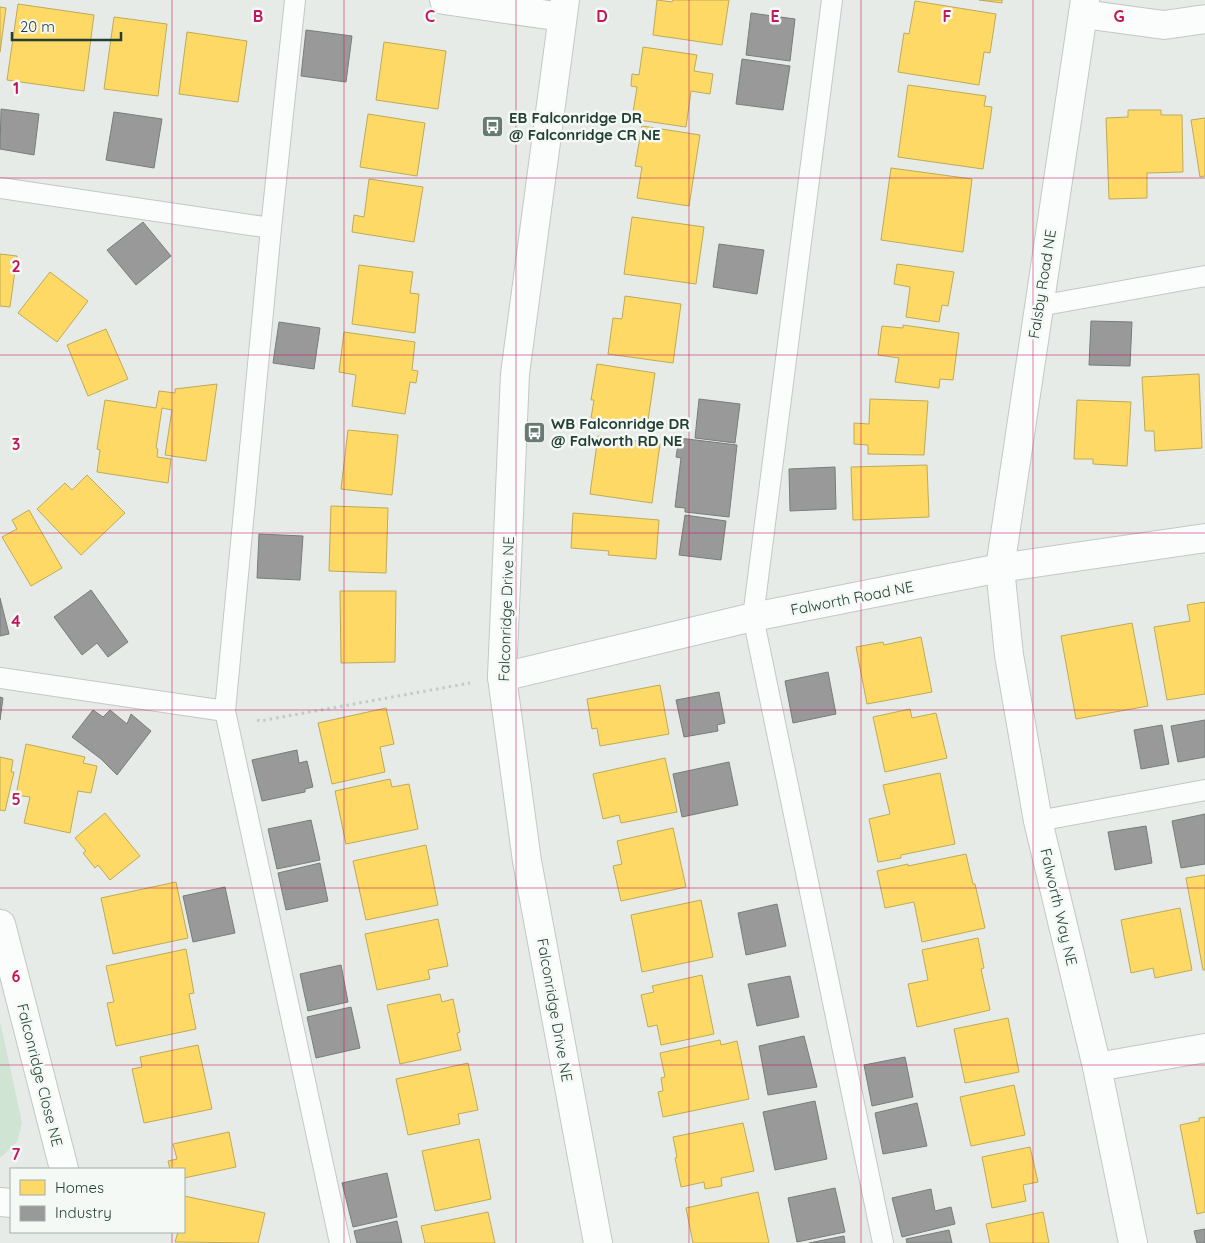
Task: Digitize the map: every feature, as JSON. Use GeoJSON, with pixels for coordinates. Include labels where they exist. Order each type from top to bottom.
{"type":"FeatureCollection","features":[{"type":"Feature","properties":{"kind":"street"},"geometry":{"type":"LineString","coordinates":[[444,0],[563,8]]}},
{"type":"Feature","properties":{"kind":"street"},"geometry":{"type":"LineString","coordinates":[[1084,7],[1164,25],[1205,20]]}},
{"type":"Feature","properties":{"kind":"street","name":"Falsby Road NE"},"geometry":{"type":"LineString","coordinates":[[1000,568],[1084,7]]}},
{"type":"Feature","properties":{"kind":"street","name":"Falconridge Drive NE"},"geometry":{"type":"LineString","coordinates":[[563,8],[515,374],[502,678],[527,861],[598,1243]]}},
{"type":"Feature","properties":{"kind":"street","name":"Falworth Road NE"},"geometry":{"type":"LineString","coordinates":[[502,678],[753,618],[1000,568],[1205,538]]}},
{"type":"Feature","properties":{"kind":"street","name":"Falworth Way NE"},"geometry":{"type":"LineString","coordinates":[[1000,568],[1009,655],[1038,822],[1097,1066],[1133,1243]]}},
{"type":"Feature","properties":{"kind":"street","name":"Falconridge Close NE"},"geometry":{"type":"LineString","coordinates":[[0,924],[4,933],[64,1168]]}},
{"type":"Feature","properties":{"kind":"street"},"geometry":{"type":"LineString","coordinates":[[1097,1066],[1205,1048]]}},
{"type":"Feature","properties":{"kind":"lane"},"geometry":{"type":"LineString","coordinates":[[296,0],[271,228],[226,711],[340,1243]]}},
{"type":"Feature","properties":{"kind":"lane"},"geometry":{"type":"LineString","coordinates":[[832,0],[753,618],[883,1243]]}},
{"type":"Feature","properties":{"kind":"lane"},"geometry":{"type":"LineString","coordinates":[[0,188],[271,228]]}},
{"type":"Feature","properties":{"kind":"lane"},"geometry":{"type":"LineString","coordinates":[[1039,306],[1205,276]]}},
{"type":"Feature","properties":{"kind":"lane"},"geometry":{"type":"LineString","coordinates":[[0,678],[226,711]]}},
{"type":"Feature","properties":{"kind":"lane"},"geometry":{"type":"LineString","coordinates":[[1038,822],[1205,790]]}},
{"type":"Feature","properties":{"kind":"path"},"geometry":{"type":"LineString","coordinates":[[226,711],[260,721],[502,678]]}},
{"type":"Feature","properties":{"kind":"green space"},"geometry":{"type":"Polygon","coordinates":[[[0,1021],[22,1123],[17,1142],[0,1158],[0,1021]]]}},
{"type":"Feature","properties":{"kind":"building: Homes"},"geometry":{"type":"Polygon","coordinates":[[[657,0],[672,2],[673,0],[729,0],[722,45],[653,35],[657,0]]]}},
{"type":"Feature","properties":{"kind":"building: Homes"},"geometry":{"type":"Polygon","coordinates":[[[979,0],[1002,0],[1002,3],[979,0]]]}},
{"type":"Feature","properties":{"kind":"building: Homes"},"geometry":{"type":"Polygon","coordinates":[[[915,1],[996,14],[990,53],[984,52],[979,85],[898,72],[904,33],[909,34],[915,1]]]}},
{"type":"Feature","properties":{"kind":"building: Homes"},"geometry":{"type":"Polygon","coordinates":[[[18,4],[94,15],[84,91],[7,80],[18,4]]]}},
{"type":"Feature","properties":{"kind":"building: Homes"},"geometry":{"type":"Polygon","coordinates":[[[0,7],[6,8],[0,52],[0,7]]]}},
{"type":"Feature","properties":{"kind":"building: Homes"},"geometry":{"type":"Polygon","coordinates":[[[114,17],[167,24],[158,96],[104,89],[114,17]]]}},
{"type":"Feature","properties":{"kind":"building: Homes"},"geometry":{"type":"Polygon","coordinates":[[[187,32],[247,41],[238,102],[179,94],[187,32]]]}},
{"type":"Feature","properties":{"kind":"building: Homes"},"geometry":{"type":"Polygon","coordinates":[[[384,42],[446,51],[438,109],[376,100],[384,42]]]}},
{"type":"Feature","properties":{"kind":"building: Homes"},"geometry":{"type":"Polygon","coordinates":[[[643,47],[697,55],[694,71],[713,74],[710,94],[691,91],[686,127],[632,119],[637,87],[631,86],[632,74],[639,75],[643,47]]]}},
{"type":"Feature","properties":{"kind":"building: Homes"},"geometry":{"type":"Polygon","coordinates":[[[908,85],[986,96],[984,106],[992,107],[983,169],[898,157],[908,85]]]}},
{"type":"Feature","properties":{"kind":"building: Homes"},"geometry":{"type":"Polygon","coordinates":[[[1128,110],[1161,110],[1161,115],[1182,115],[1183,172],[1147,173],[1147,198],[1109,199],[1106,118],[1128,117],[1128,110]]]}},
{"type":"Feature","properties":{"kind":"building: Homes"},"geometry":{"type":"Polygon","coordinates":[[[368,114],[425,123],[417,176],[360,167],[368,114]]]}},
{"type":"Feature","properties":{"kind":"building: Homes"},"geometry":{"type":"Polygon","coordinates":[[[1205,118],[1205,176],[1200,177],[1191,120],[1205,118]]]}},
{"type":"Feature","properties":{"kind":"building: Homes"},"geometry":{"type":"Polygon","coordinates":[[[642,126],[700,135],[689,206],[637,198],[642,167],[635,166],[642,126]]]}},
{"type":"Feature","properties":{"kind":"building: Homes"},"geometry":{"type":"Polygon","coordinates":[[[891,168],[972,179],[963,252],[881,240],[891,168]]]}},
{"type":"Feature","properties":{"kind":"building: Homes"},"geometry":{"type":"Polygon","coordinates":[[[369,179],[423,187],[414,242],[352,232],[354,215],[364,217],[369,179]]]}},
{"type":"Feature","properties":{"kind":"building: Homes"},"geometry":{"type":"Polygon","coordinates":[[[632,217],[704,227],[696,284],[624,274],[632,217]]]}},
{"type":"Feature","properties":{"kind":"building: Homes"},"geometry":{"type":"Polygon","coordinates":[[[0,254],[17,256],[10,307],[0,306],[0,254]]]}},
{"type":"Feature","properties":{"kind":"building: Homes"},"geometry":{"type":"Polygon","coordinates":[[[897,264],[954,272],[948,306],[942,305],[939,322],[906,317],[910,287],[894,284],[897,264]]]}},
{"type":"Feature","properties":{"kind":"building: Homes"},"geometry":{"type":"Polygon","coordinates":[[[359,265],[413,272],[410,293],[419,294],[415,333],[352,324],[359,265]]]}},
{"type":"Feature","properties":{"kind":"building: Homes"},"geometry":{"type":"Polygon","coordinates":[[[50,272],[88,301],[57,342],[18,313],[50,272]]]}},
{"type":"Feature","properties":{"kind":"building: Homes"},"geometry":{"type":"Polygon","coordinates":[[[625,296],[681,304],[673,363],[608,354],[613,318],[622,319],[625,296]]]}},
{"type":"Feature","properties":{"kind":"building: Homes"},"geometry":{"type":"Polygon","coordinates":[[[903,325],[959,333],[953,380],[940,379],[939,388],[895,382],[899,358],[878,355],[882,326],[903,328],[903,325]]]}},
{"type":"Feature","properties":{"kind":"building: Homes"},"geometry":{"type":"Polygon","coordinates":[[[106,329],[128,379],[88,396],[67,345],[106,329]]]}},
{"type":"Feature","properties":{"kind":"building: Homes"},"geometry":{"type":"Polygon","coordinates":[[[344,332],[415,342],[412,370],[418,371],[416,383],[410,382],[405,414],[352,406],[356,375],[339,372],[344,332]]]}},
{"type":"Feature","properties":{"kind":"building: Homes"},"geometry":{"type":"Polygon","coordinates":[[[597,364],[655,373],[647,427],[591,418],[594,400],[591,400],[597,364]]]}},
{"type":"Feature","properties":{"kind":"building: Homes"},"geometry":{"type":"Polygon","coordinates":[[[1199,374],[1202,448],[1155,451],[1154,431],[1145,431],[1142,377],[1199,374]]]}},
{"type":"Feature","properties":{"kind":"building: Homes"},"geometry":{"type":"Polygon","coordinates":[[[217,384],[206,461],[165,455],[172,410],[162,408],[156,448],[158,449],[157,457],[171,459],[168,483],[97,472],[100,450],[97,449],[105,400],[156,408],[159,391],[175,393],[175,389],[217,384]]]}},
{"type":"Feature","properties":{"kind":"building: Homes"},"geometry":{"type":"Polygon","coordinates":[[[870,399],[928,401],[924,455],[868,454],[868,445],[854,444],[854,423],[869,424],[870,399]]]}},
{"type":"Feature","properties":{"kind":"building: Homes"},"geometry":{"type":"Polygon","coordinates":[[[1077,400],[1131,402],[1127,466],[1093,464],[1093,459],[1074,459],[1077,400]]]}},
{"type":"Feature","properties":{"kind":"building: Homes"},"geometry":{"type":"Polygon","coordinates":[[[348,430],[398,435],[392,495],[341,489],[348,430]]]}},
{"type":"Feature","properties":{"kind":"building: Homes"},"geometry":{"type":"Polygon","coordinates":[[[598,436],[660,444],[652,503],[590,494],[598,436]]]}},
{"type":"Feature","properties":{"kind":"building: Homes"},"geometry":{"type":"Polygon","coordinates":[[[927,465],[929,517],[853,520],[851,467],[927,465]]]}},
{"type":"Feature","properties":{"kind":"building: Homes"},"geometry":{"type":"Polygon","coordinates":[[[87,475],[125,513],[81,555],[37,509],[65,483],[72,490],[87,475]]]}},
{"type":"Feature","properties":{"kind":"building: Homes"},"geometry":{"type":"Polygon","coordinates":[[[331,506],[388,508],[386,573],[329,571],[331,506]]]}},
{"type":"Feature","properties":{"kind":"building: Homes"},"geometry":{"type":"Polygon","coordinates":[[[29,510],[62,568],[31,586],[2,537],[17,529],[12,520],[29,510]]]}},
{"type":"Feature","properties":{"kind":"building: Homes"},"geometry":{"type":"Polygon","coordinates":[[[573,513],[659,520],[656,559],[608,555],[609,551],[571,548],[573,513]]]}},
{"type":"Feature","properties":{"kind":"building: Homes"},"geometry":{"type":"Polygon","coordinates":[[[340,591],[396,591],[395,662],[341,663],[340,591]]]}},
{"type":"Feature","properties":{"kind":"building: Homes"},"geometry":{"type":"Polygon","coordinates":[[[1205,602],[1205,694],[1167,700],[1154,627],[1190,621],[1187,605],[1205,602]]]}},
{"type":"Feature","properties":{"kind":"building: Homes"},"geometry":{"type":"Polygon","coordinates":[[[1132,623],[1148,706],[1076,719],[1061,636],[1132,623]]]}},
{"type":"Feature","properties":{"kind":"building: Homes"},"geometry":{"type":"Polygon","coordinates":[[[921,637],[932,692],[867,704],[856,647],[883,642],[884,645],[921,637]]]}},
{"type":"Feature","properties":{"kind":"building: Homes"},"geometry":{"type":"Polygon","coordinates":[[[660,685],[669,734],[600,746],[597,728],[592,729],[587,699],[660,685]]]}},
{"type":"Feature","properties":{"kind":"building: Homes"},"geometry":{"type":"Polygon","coordinates":[[[386,708],[394,744],[380,747],[385,772],[332,784],[318,723],[386,708]]]}},
{"type":"Feature","properties":{"kind":"building: Homes"},"geometry":{"type":"Polygon","coordinates":[[[910,709],[912,718],[936,713],[947,758],[885,772],[873,717],[910,709]]]}},
{"type":"Feature","properties":{"kind":"building: Homes"},"geometry":{"type":"Polygon","coordinates":[[[26,744],[85,757],[83,763],[97,766],[91,793],[78,791],[70,833],[24,823],[30,797],[16,795],[26,744]]]}},
{"type":"Feature","properties":{"kind":"building: Homes"},"geometry":{"type":"Polygon","coordinates":[[[0,757],[13,760],[11,772],[14,772],[5,811],[0,810],[0,757]]]}},
{"type":"Feature","properties":{"kind":"building: Homes"},"geometry":{"type":"Polygon","coordinates":[[[665,758],[677,812],[621,823],[619,815],[603,819],[593,774],[665,758]]]}},
{"type":"Feature","properties":{"kind":"building: Homes"},"geometry":{"type":"Polygon","coordinates":[[[940,773],[955,844],[901,855],[901,858],[878,862],[869,819],[890,814],[883,785],[940,773]]]}},
{"type":"Feature","properties":{"kind":"building: Homes"},"geometry":{"type":"Polygon","coordinates":[[[390,779],[392,787],[409,784],[418,829],[346,844],[335,791],[390,779]]]}},
{"type":"Feature","properties":{"kind":"building: Homes"},"geometry":{"type":"Polygon","coordinates":[[[105,813],[140,856],[110,880],[98,865],[95,868],[83,853],[86,851],[75,838],[105,813]]]}},
{"type":"Feature","properties":{"kind":"building: Homes"},"geometry":{"type":"Polygon","coordinates":[[[673,828],[686,887],[621,901],[613,866],[622,864],[617,841],[673,828]]]}},
{"type":"Feature","properties":{"kind":"building: Homes"},"geometry":{"type":"Polygon","coordinates":[[[426,845],[438,905],[366,920],[353,861],[426,845]]]}},
{"type":"Feature","properties":{"kind":"building: Homes"},"geometry":{"type":"Polygon","coordinates":[[[966,854],[985,928],[922,942],[914,902],[885,908],[877,871],[966,854]]]}},
{"type":"Feature","properties":{"kind":"building: Homes"},"geometry":{"type":"Polygon","coordinates":[[[1205,875],[1205,970],[1203,970],[1186,878],[1205,875]]]}},
{"type":"Feature","properties":{"kind":"building: Homes"},"geometry":{"type":"Polygon","coordinates":[[[176,882],[188,938],[113,954],[101,898],[176,882]]]}},
{"type":"Feature","properties":{"kind":"building: Homes"},"geometry":{"type":"Polygon","coordinates":[[[701,900],[713,957],[642,972],[631,915],[701,900]]]}},
{"type":"Feature","properties":{"kind":"building: Homes"},"geometry":{"type":"Polygon","coordinates":[[[1180,908],[1192,970],[1155,978],[1153,968],[1131,973],[1121,920],[1180,908]]]}},
{"type":"Feature","properties":{"kind":"building: Homes"},"geometry":{"type":"Polygon","coordinates":[[[438,919],[448,966],[428,970],[430,979],[377,990],[365,934],[438,919]]]}},
{"type":"Feature","properties":{"kind":"building: Homes"},"geometry":{"type":"Polygon","coordinates":[[[978,938],[984,968],[981,969],[990,1010],[917,1027],[908,984],[928,980],[922,950],[978,938]]]}},
{"type":"Feature","properties":{"kind":"building: Homes"},"geometry":{"type":"Polygon","coordinates":[[[186,949],[194,993],[189,994],[196,1029],[116,1046],[107,1003],[114,1002],[106,966],[186,949]]]}},
{"type":"Feature","properties":{"kind":"building: Homes"},"geometry":{"type":"Polygon","coordinates":[[[702,975],[714,1034],[661,1045],[657,1025],[648,1027],[641,995],[654,992],[652,986],[702,975]]]}},
{"type":"Feature","properties":{"kind":"building: Homes"},"geometry":{"type":"Polygon","coordinates":[[[440,994],[442,1002],[453,999],[460,1032],[457,1033],[461,1050],[400,1064],[387,1005],[440,994]]]}},
{"type":"Feature","properties":{"kind":"building: Homes"},"geometry":{"type":"Polygon","coordinates":[[[1008,1018],[1019,1072],[965,1083],[954,1029],[1008,1018]]]}},
{"type":"Feature","properties":{"kind":"building: Homes"},"geometry":{"type":"Polygon","coordinates":[[[720,1040],[721,1045],[737,1041],[749,1099],[663,1117],[658,1092],[663,1091],[661,1078],[665,1077],[660,1053],[720,1040]]]}},
{"type":"Feature","properties":{"kind":"building: Homes"},"geometry":{"type":"Polygon","coordinates":[[[198,1045],[212,1109],[144,1123],[132,1069],[142,1067],[140,1057],[198,1045]]]}},
{"type":"Feature","properties":{"kind":"building: Homes"},"geometry":{"type":"Polygon","coordinates":[[[468,1063],[478,1110],[458,1114],[460,1124],[408,1135],[396,1079],[468,1063]]]}},
{"type":"Feature","properties":{"kind":"building: Homes"},"geometry":{"type":"Polygon","coordinates":[[[1014,1085],[1025,1135],[971,1146],[960,1097],[1014,1085]]]}},
{"type":"Feature","properties":{"kind":"building: Homes"},"geometry":{"type":"Polygon","coordinates":[[[1205,1117],[1205,1212],[1197,1214],[1180,1125],[1199,1121],[1199,1118],[1205,1117]]]}},
{"type":"Feature","properties":{"kind":"building: Homes"},"geometry":{"type":"Polygon","coordinates":[[[743,1123],[754,1171],[721,1178],[722,1186],[705,1189],[704,1182],[681,1187],[673,1137],[743,1123]]]}},
{"type":"Feature","properties":{"kind":"building: Homes"},"geometry":{"type":"Polygon","coordinates":[[[229,1132],[236,1167],[185,1178],[185,1168],[170,1168],[168,1161],[177,1159],[173,1144],[229,1132]]]}},
{"type":"Feature","properties":{"kind":"building: Homes"},"geometry":{"type":"Polygon","coordinates":[[[479,1139],[491,1199],[435,1211],[422,1151],[479,1139]]]}},
{"type":"Feature","properties":{"kind":"building: Homes"},"geometry":{"type":"Polygon","coordinates":[[[1030,1147],[1038,1182],[1023,1185],[1026,1201],[992,1208],[982,1157],[1030,1147]]]}},
{"type":"Feature","properties":{"kind":"building: Homes"},"geometry":{"type":"Polygon","coordinates":[[[758,1192],[769,1243],[693,1243],[686,1208],[758,1192]]]}},
{"type":"Feature","properties":{"kind":"building: Homes"},"geometry":{"type":"Polygon","coordinates":[[[185,1196],[265,1213],[258,1243],[175,1242],[178,1233],[185,1233],[185,1196]]]}},
{"type":"Feature","properties":{"kind":"building: Homes"},"geometry":{"type":"Polygon","coordinates":[[[488,1212],[495,1243],[425,1243],[421,1226],[488,1212]]]}},
{"type":"Feature","properties":{"kind":"building: Homes"},"geometry":{"type":"Polygon","coordinates":[[[1043,1212],[1049,1243],[990,1243],[986,1224],[1043,1212]]]}},
{"type":"Feature","properties":{"kind":"building: Industry"},"geometry":{"type":"Polygon","coordinates":[[[751,13],[795,19],[790,61],[746,55],[751,13]]]}},
{"type":"Feature","properties":{"kind":"building: Industry"},"geometry":{"type":"Polygon","coordinates":[[[306,30],[352,36],[346,82],[301,76],[306,30]]]}},
{"type":"Feature","properties":{"kind":"building: Industry"},"geometry":{"type":"Polygon","coordinates":[[[742,59],[790,66],[783,110],[736,104],[742,59]]]}},
{"type":"Feature","properties":{"kind":"building: Industry"},"geometry":{"type":"Polygon","coordinates":[[[1,109],[39,114],[34,155],[0,149],[1,109]]]}},
{"type":"Feature","properties":{"kind":"building: Industry"},"geometry":{"type":"Polygon","coordinates":[[[114,112],[162,119],[154,168],[106,160],[114,112]]]}},
{"type":"Feature","properties":{"kind":"building: Industry"},"geometry":{"type":"Polygon","coordinates":[[[143,222],[171,256],[136,285],[107,250],[143,222]]]}},
{"type":"Feature","properties":{"kind":"building: Industry"},"geometry":{"type":"Polygon","coordinates":[[[719,244],[764,250],[757,294],[713,287],[719,244]]]}},
{"type":"Feature","properties":{"kind":"building: Industry"},"geometry":{"type":"Polygon","coordinates":[[[1091,321],[1132,322],[1130,366],[1089,365],[1091,321]]]}},
{"type":"Feature","properties":{"kind":"building: Industry"},"geometry":{"type":"Polygon","coordinates":[[[279,322],[320,328],[314,369],[273,363],[279,322]]]}},
{"type":"Feature","properties":{"kind":"building: Industry"},"geometry":{"type":"Polygon","coordinates":[[[699,399],[740,404],[735,443],[695,438],[699,399]]]}},
{"type":"Feature","properties":{"kind":"building: Industry"},"geometry":{"type":"Polygon","coordinates":[[[679,438],[737,445],[729,517],[685,512],[685,508],[675,507],[681,458],[676,457],[679,438]]]}},
{"type":"Feature","properties":{"kind":"building: Industry"},"geometry":{"type":"Polygon","coordinates":[[[835,467],[836,509],[790,511],[789,469],[835,467]]]}},
{"type":"Feature","properties":{"kind":"building: Industry"},"geometry":{"type":"Polygon","coordinates":[[[685,515],[726,521],[721,560],[679,555],[685,515]]]}},
{"type":"Feature","properties":{"kind":"building: Industry"},"geometry":{"type":"Polygon","coordinates":[[[259,534],[303,536],[300,580],[257,578],[259,534]]]}},
{"type":"Feature","properties":{"kind":"building: Industry"},"geometry":{"type":"Polygon","coordinates":[[[91,590],[128,642],[108,657],[97,643],[82,655],[54,617],[91,590]]]}},
{"type":"Feature","properties":{"kind":"building: Industry"},"geometry":{"type":"Polygon","coordinates":[[[0,598],[9,634],[0,636],[0,598]]]}},
{"type":"Feature","properties":{"kind":"building: Industry"},"geometry":{"type":"Polygon","coordinates":[[[828,672],[836,714],[793,723],[785,681],[828,672]]]}},
{"type":"Feature","properties":{"kind":"building: Industry"},"geometry":{"type":"Polygon","coordinates":[[[719,692],[725,723],[717,725],[718,731],[684,737],[676,700],[719,692]]]}},
{"type":"Feature","properties":{"kind":"building: Industry"},"geometry":{"type":"Polygon","coordinates":[[[0,697],[3,698],[0,720],[0,697]]]}},
{"type":"Feature","properties":{"kind":"building: Industry"},"geometry":{"type":"Polygon","coordinates":[[[93,710],[103,717],[110,710],[127,724],[131,714],[151,731],[117,775],[101,759],[72,737],[93,710]]]}},
{"type":"Feature","properties":{"kind":"building: Industry"},"geometry":{"type":"Polygon","coordinates":[[[1205,720],[1205,757],[1178,762],[1171,726],[1205,720]]]}},
{"type":"Feature","properties":{"kind":"building: Industry"},"geometry":{"type":"Polygon","coordinates":[[[1162,725],[1169,764],[1141,769],[1134,730],[1162,725]]]}},
{"type":"Feature","properties":{"kind":"building: Industry"},"geometry":{"type":"Polygon","coordinates":[[[297,750],[299,763],[307,761],[313,787],[305,789],[305,792],[262,801],[252,760],[297,750]]]}},
{"type":"Feature","properties":{"kind":"building: Industry"},"geometry":{"type":"Polygon","coordinates":[[[729,762],[738,805],[682,817],[673,774],[729,762]]]}},
{"type":"Feature","properties":{"kind":"building: Industry"},"geometry":{"type":"Polygon","coordinates":[[[1205,814],[1205,864],[1181,868],[1172,821],[1205,814]]]}},
{"type":"Feature","properties":{"kind":"building: Industry"},"geometry":{"type":"Polygon","coordinates":[[[311,820],[320,860],[277,869],[268,829],[311,820]]]}},
{"type":"Feature","properties":{"kind":"building: Industry"},"geometry":{"type":"Polygon","coordinates":[[[1146,826],[1152,863],[1115,870],[1108,832],[1146,826]]]}},
{"type":"Feature","properties":{"kind":"building: Industry"},"geometry":{"type":"Polygon","coordinates":[[[320,863],[328,901],[286,910],[278,873],[320,863]]]}},
{"type":"Feature","properties":{"kind":"building: Industry"},"geometry":{"type":"Polygon","coordinates":[[[225,887],[235,933],[193,942],[183,896],[225,887]]]}},
{"type":"Feature","properties":{"kind":"building: Industry"},"geometry":{"type":"Polygon","coordinates":[[[777,904],[786,946],[746,955],[738,913],[777,904]]]}},
{"type":"Feature","properties":{"kind":"building: Industry"},"geometry":{"type":"Polygon","coordinates":[[[341,965],[348,1002],[308,1011],[300,974],[341,965]]]}},
{"type":"Feature","properties":{"kind":"building: Industry"},"geometry":{"type":"Polygon","coordinates":[[[790,976],[799,1017],[757,1026],[748,984],[790,976]]]}},
{"type":"Feature","properties":{"kind":"building: Industry"},"geometry":{"type":"Polygon","coordinates":[[[351,1007],[360,1048],[316,1058],[307,1017],[351,1007]]]}},
{"type":"Feature","properties":{"kind":"building: Industry"},"geometry":{"type":"Polygon","coordinates":[[[804,1036],[817,1087],[768,1095],[759,1046],[804,1036]]]}},
{"type":"Feature","properties":{"kind":"building: Industry"},"geometry":{"type":"Polygon","coordinates":[[[905,1057],[913,1097],[872,1106],[864,1065],[905,1057]]]}},
{"type":"Feature","properties":{"kind":"building: Industry"},"geometry":{"type":"Polygon","coordinates":[[[815,1101],[827,1159],[775,1170],[763,1112],[815,1101]]]}},
{"type":"Feature","properties":{"kind":"building: Industry"},"geometry":{"type":"Polygon","coordinates":[[[917,1103],[927,1146],[883,1154],[875,1113],[917,1103]]]}},
{"type":"Feature","properties":{"kind":"building: Industry"},"geometry":{"type":"Polygon","coordinates":[[[387,1173],[397,1217],[353,1227],[342,1183],[387,1173]]]}},
{"type":"Feature","properties":{"kind":"building: Industry"},"geometry":{"type":"Polygon","coordinates":[[[835,1188],[845,1232],[797,1242],[788,1198],[835,1188]]]}},
{"type":"Feature","properties":{"kind":"building: Industry"},"geometry":{"type":"Polygon","coordinates":[[[931,1189],[935,1211],[951,1207],[955,1224],[902,1237],[892,1198],[931,1189]]]}},
{"type":"Feature","properties":{"kind":"building: Industry"},"geometry":{"type":"Polygon","coordinates":[[[397,1221],[402,1243],[357,1243],[354,1231],[397,1221]]]}},
{"type":"Feature","properties":{"kind":"building: Industry"},"geometry":{"type":"Polygon","coordinates":[[[1205,1229],[1205,1243],[1197,1243],[1194,1231],[1205,1229]]]}},
{"type":"Feature","properties":{"kind":"building: Industry"},"geometry":{"type":"Polygon","coordinates":[[[949,1230],[952,1243],[907,1243],[906,1239],[949,1230]]]}},
{"type":"Feature","properties":{"kind":"building: Industry"},"geometry":{"type":"Polygon","coordinates":[[[844,1236],[845,1243],[809,1243],[844,1236]]]}},
{"type":"Feature","properties":{"kind":"place","name":"EB Falconridge DR @ Falconridge CR NE"},"geometry":{"type":"Point","coordinates":[493,126]}},
{"type":"Feature","properties":{"kind":"place","name":"WB Falconridge DR @ Falworth RD NE"},"geometry":{"type":"Point","coordinates":[535,432]}}]}
